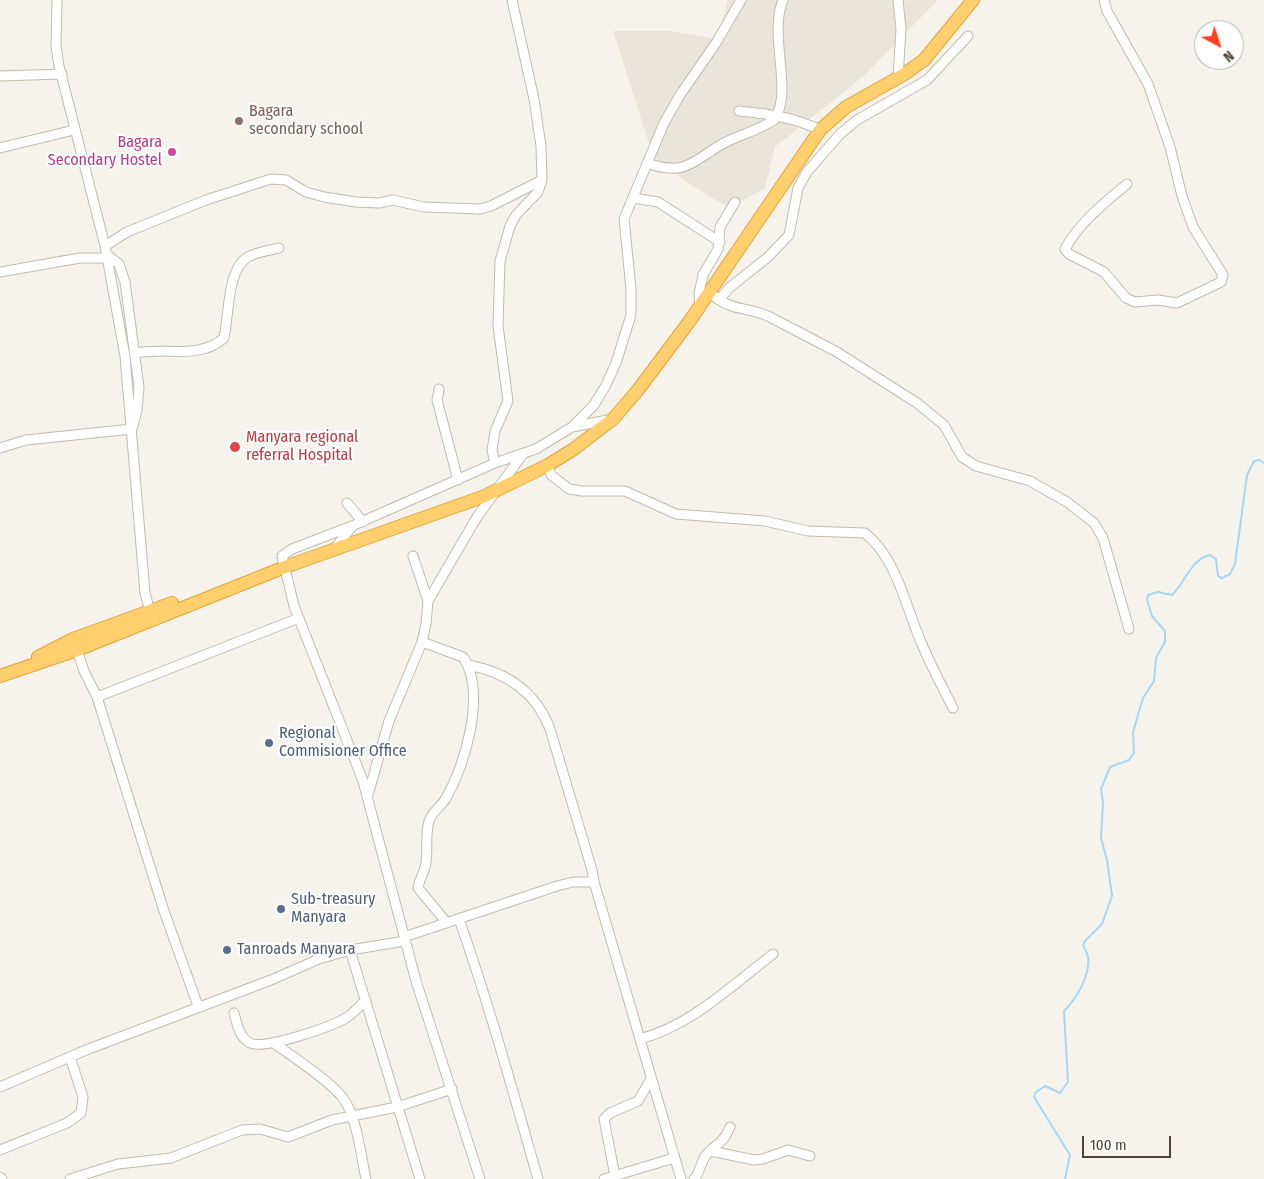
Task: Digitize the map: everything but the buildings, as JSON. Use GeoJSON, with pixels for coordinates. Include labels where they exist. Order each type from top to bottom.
{"type":"FeatureCollection","features":[{"type":"Feature","properties":{"kind":"highway"},"geometry":{"type":"LineString","coordinates":[[0,676],[152,615],[211,589],[268,574],[497,491],[548,465],[593,436],[614,418],[700,306],[714,296],[820,130],[846,107],[898,78],[924,60],[973,0]]}},
{"type":"Feature","properties":{"kind":"street"},"geometry":{"type":"LineString","coordinates":[[56,0],[56,46],[74,130],[106,252],[125,356],[145,593],[152,615]]}},
{"type":"Feature","properties":{"kind":"street"},"geometry":{"type":"LineString","coordinates":[[495,463],[492,450],[495,431],[508,401],[498,326],[500,261],[510,226],[516,215],[538,192],[542,180],[541,146],[534,99],[512,0]]}},
{"type":"Feature","properties":{"kind":"street"},"geometry":{"type":"LineString","coordinates":[[572,428],[600,396],[616,363],[627,331],[632,302],[623,229],[624,219],[647,163],[680,95],[716,43],[741,0]]}},
{"type":"Feature","properties":{"kind":"street"},"geometry":{"type":"LineString","coordinates":[[647,163],[671,169],[688,166],[726,142],[764,127],[778,114],[781,67],[776,25],[782,0]]}},
{"type":"Feature","properties":{"kind":"street"},"geometry":{"type":"LineString","coordinates":[[898,0],[900,29],[898,78]]}},
{"type":"Feature","properties":{"kind":"street"},"geometry":{"type":"LineString","coordinates":[[1104,0],[1107,11],[1148,84],[1170,147],[1182,196],[1193,227],[1223,275],[1221,282],[1177,303],[1158,300],[1131,301],[1104,272],[1069,254],[1065,249],[1069,242],[1096,211],[1127,184]]}},
{"type":"Feature","properties":{"kind":"street"},"geometry":{"type":"LineString","coordinates":[[968,36],[927,80],[868,114],[840,134],[807,172],[798,188],[789,235],[768,257],[729,288],[714,296],[728,306],[768,316],[843,356],[917,403],[944,425],[962,457],[976,466],[1030,481],[1067,502],[1094,523],[1104,538],[1129,629]]}},
{"type":"Feature","properties":{"kind":"street"},"geometry":{"type":"LineString","coordinates":[[0,76],[62,74]]}},
{"type":"Feature","properties":{"kind":"street"},"geometry":{"type":"LineString","coordinates":[[739,112],[778,114],[798,119],[820,130]]}},
{"type":"Feature","properties":{"kind":"street"},"geometry":{"type":"LineString","coordinates":[[0,148],[74,130]]}},
{"type":"Feature","properties":{"kind":"street"},"geometry":{"type":"LineString","coordinates":[[0,270],[80,258],[106,252],[127,232],[206,200],[271,179],[286,180],[306,192],[324,197],[356,202],[379,203],[393,200],[424,207],[480,209],[491,206],[542,180]]}},
{"type":"Feature","properties":{"kind":"street"},"geometry":{"type":"LineString","coordinates":[[633,198],[658,202],[720,242]]}},
{"type":"Feature","properties":{"kind":"street"},"geometry":{"type":"LineString","coordinates":[[700,306],[699,293],[703,275],[720,242],[720,227],[735,202]]}},
{"type":"Feature","properties":{"kind":"street"},"geometry":{"type":"LineString","coordinates":[[135,354],[147,351],[190,351],[205,349],[218,344],[224,338],[230,296],[237,270],[249,256],[279,248]]}},
{"type":"Feature","properties":{"kind":"street"},"geometry":{"type":"LineString","coordinates":[[106,252],[119,264],[123,273],[135,354],[138,387],[137,410],[132,429]]}},
{"type":"Feature","properties":{"kind":"street"},"geometry":{"type":"LineString","coordinates":[[440,389],[436,400],[458,480]]}},
{"type":"Feature","properties":{"kind":"street"},"geometry":{"type":"LineString","coordinates":[[480,1179],[404,939],[359,768],[336,717],[290,595],[282,556],[286,552],[363,522],[495,463],[523,454],[572,428],[614,418]]}},
{"type":"Feature","properties":{"kind":"street"},"geometry":{"type":"LineString","coordinates":[[0,448],[26,440],[132,429]]}},
{"type":"Feature","properties":{"kind":"street"},"geometry":{"type":"LineString","coordinates":[[428,601],[477,517],[497,491],[505,476],[523,454]]}},
{"type":"Feature","properties":{"kind":"street"},"geometry":{"type":"LineString","coordinates":[[548,465],[551,475],[569,489],[582,492],[625,491],[676,514],[765,521],[808,531],[865,532],[878,545],[892,566],[920,641],[953,708]]}},
{"type":"Feature","properties":{"kind":"street"},"geometry":{"type":"LineString","coordinates":[[348,503],[363,522]]}},
{"type":"Feature","properties":{"kind":"street"},"geometry":{"type":"LineString","coordinates":[[333,550],[352,526]]}},
{"type":"Feature","properties":{"kind":"street"},"geometry":{"type":"LineString","coordinates":[[367,796],[392,713],[422,642],[428,615],[428,601],[413,556]]}},
{"type":"Feature","properties":{"kind":"street"},"geometry":{"type":"LineString","coordinates":[[96,697],[299,618]]}},
{"type":"Feature","properties":{"kind":"street"},"geometry":{"type":"LineString","coordinates":[[422,642],[463,657],[468,665],[472,698],[470,735],[451,787],[429,822],[425,838],[425,867],[418,888],[448,923]]}},
{"type":"Feature","properties":{"kind":"street"},"geometry":{"type":"LineString","coordinates":[[75,645],[96,697],[164,911],[198,1006]]}},
{"type":"Feature","properties":{"kind":"street"},"geometry":{"type":"LineString","coordinates":[[468,665],[491,670],[512,680],[542,711],[550,729],[681,1179]]}},
{"type":"Feature","properties":{"kind":"street"},"geometry":{"type":"LineString","coordinates":[[0,1088],[70,1057],[198,1006],[271,980],[319,959],[350,950],[404,939],[557,886],[578,882],[594,882]]}},
{"type":"Feature","properties":{"kind":"street"},"geometry":{"type":"LineString","coordinates":[[459,919],[487,1000],[494,1031],[511,1079],[538,1179]]}},
{"type":"Feature","properties":{"kind":"street"},"geometry":{"type":"LineString","coordinates":[[350,950],[420,1179]]}},
{"type":"Feature","properties":{"kind":"street"},"geometry":{"type":"LineString","coordinates":[[640,1039],[662,1033],[683,1023],[773,954]]}},
{"type":"Feature","properties":{"kind":"street"},"geometry":{"type":"LineString","coordinates":[[234,1013],[239,1030],[245,1040],[257,1045],[274,1043],[345,1019],[366,1000]]}},
{"type":"Feature","properties":{"kind":"street"},"geometry":{"type":"LineString","coordinates":[[274,1043],[340,1095],[351,1115],[366,1179]]}},
{"type":"Feature","properties":{"kind":"street"},"geometry":{"type":"LineString","coordinates":[[0,1150],[67,1124],[81,1113],[83,1098],[70,1057]]}},
{"type":"Feature","properties":{"kind":"street"},"geometry":{"type":"LineString","coordinates":[[615,1176],[604,1119],[610,1112],[638,1101],[651,1079]]}},
{"type":"Feature","properties":{"kind":"street"},"geometry":{"type":"LineString","coordinates":[[70,1179],[118,1164],[172,1158],[242,1130],[270,1130],[286,1138],[351,1115],[397,1106],[452,1089]]}},
{"type":"Feature","properties":{"kind":"street"},"geometry":{"type":"LineString","coordinates":[[694,1179],[706,1154],[722,1142],[730,1127]]}},
{"type":"Feature","properties":{"kind":"street"},"geometry":{"type":"LineString","coordinates":[[711,1151],[754,1160],[763,1159],[788,1150],[810,1156]]}},
{"type":"Feature","properties":{"kind":"street"},"geometry":{"type":"LineString","coordinates":[[604,1179],[674,1158]]}},
{"type":"Feature","properties":{"kind":"shaded area"},"geometry":{"type":"Polygon","coordinates":[[[728,0],[938,0],[865,75],[775,147],[765,188],[729,208],[688,183],[653,156],[613,31],[669,31],[717,39],[728,0]]]}},
{"type":"Feature","properties":{"kind":"waterway"},"geometry":{"type":"LineString","coordinates":[[1065,1179],[1070,1155],[1034,1097],[1036,1092],[1045,1086],[1060,1093],[1068,1082],[1064,1011],[1078,993],[1085,979],[1088,956],[1083,945],[1102,924],[1112,896],[1107,860],[1101,838],[1103,803],[1101,789],[1110,767],[1129,760],[1134,753],[1133,732],[1143,698],[1154,681],[1156,658],[1165,642],[1165,631],[1152,616],[1147,600],[1148,595],[1158,592],[1172,595],[1193,566],[1203,557],[1210,555],[1216,559],[1218,576],[1222,578],[1230,574],[1235,564],[1247,475],[1254,461],[1259,460],[1264,463]]}},
{"type":"Feature","properties":{"kind":"place","name":"Bagara secondary school"},"geometry":{"type":"Point","coordinates":[239,121]}},
{"type":"Feature","properties":{"kind":"place","name":"Bagara Secondary Hostel"},"geometry":{"type":"Point","coordinates":[172,152]}},
{"type":"Feature","properties":{"kind":"place","name":"Manyara regional referral Hospital"},"geometry":{"type":"Point","coordinates":[235,447]}},
{"type":"Feature","properties":{"kind":"place","name":"Regional Commisioner Office"},"geometry":{"type":"Point","coordinates":[269,743]}},
{"type":"Feature","properties":{"kind":"place","name":"Sub-treasury Manyara"},"geometry":{"type":"Point","coordinates":[281,909]}},
{"type":"Feature","properties":{"kind":"place","name":"Tanroads Manyara"},"geometry":{"type":"Point","coordinates":[227,950]}}]}
